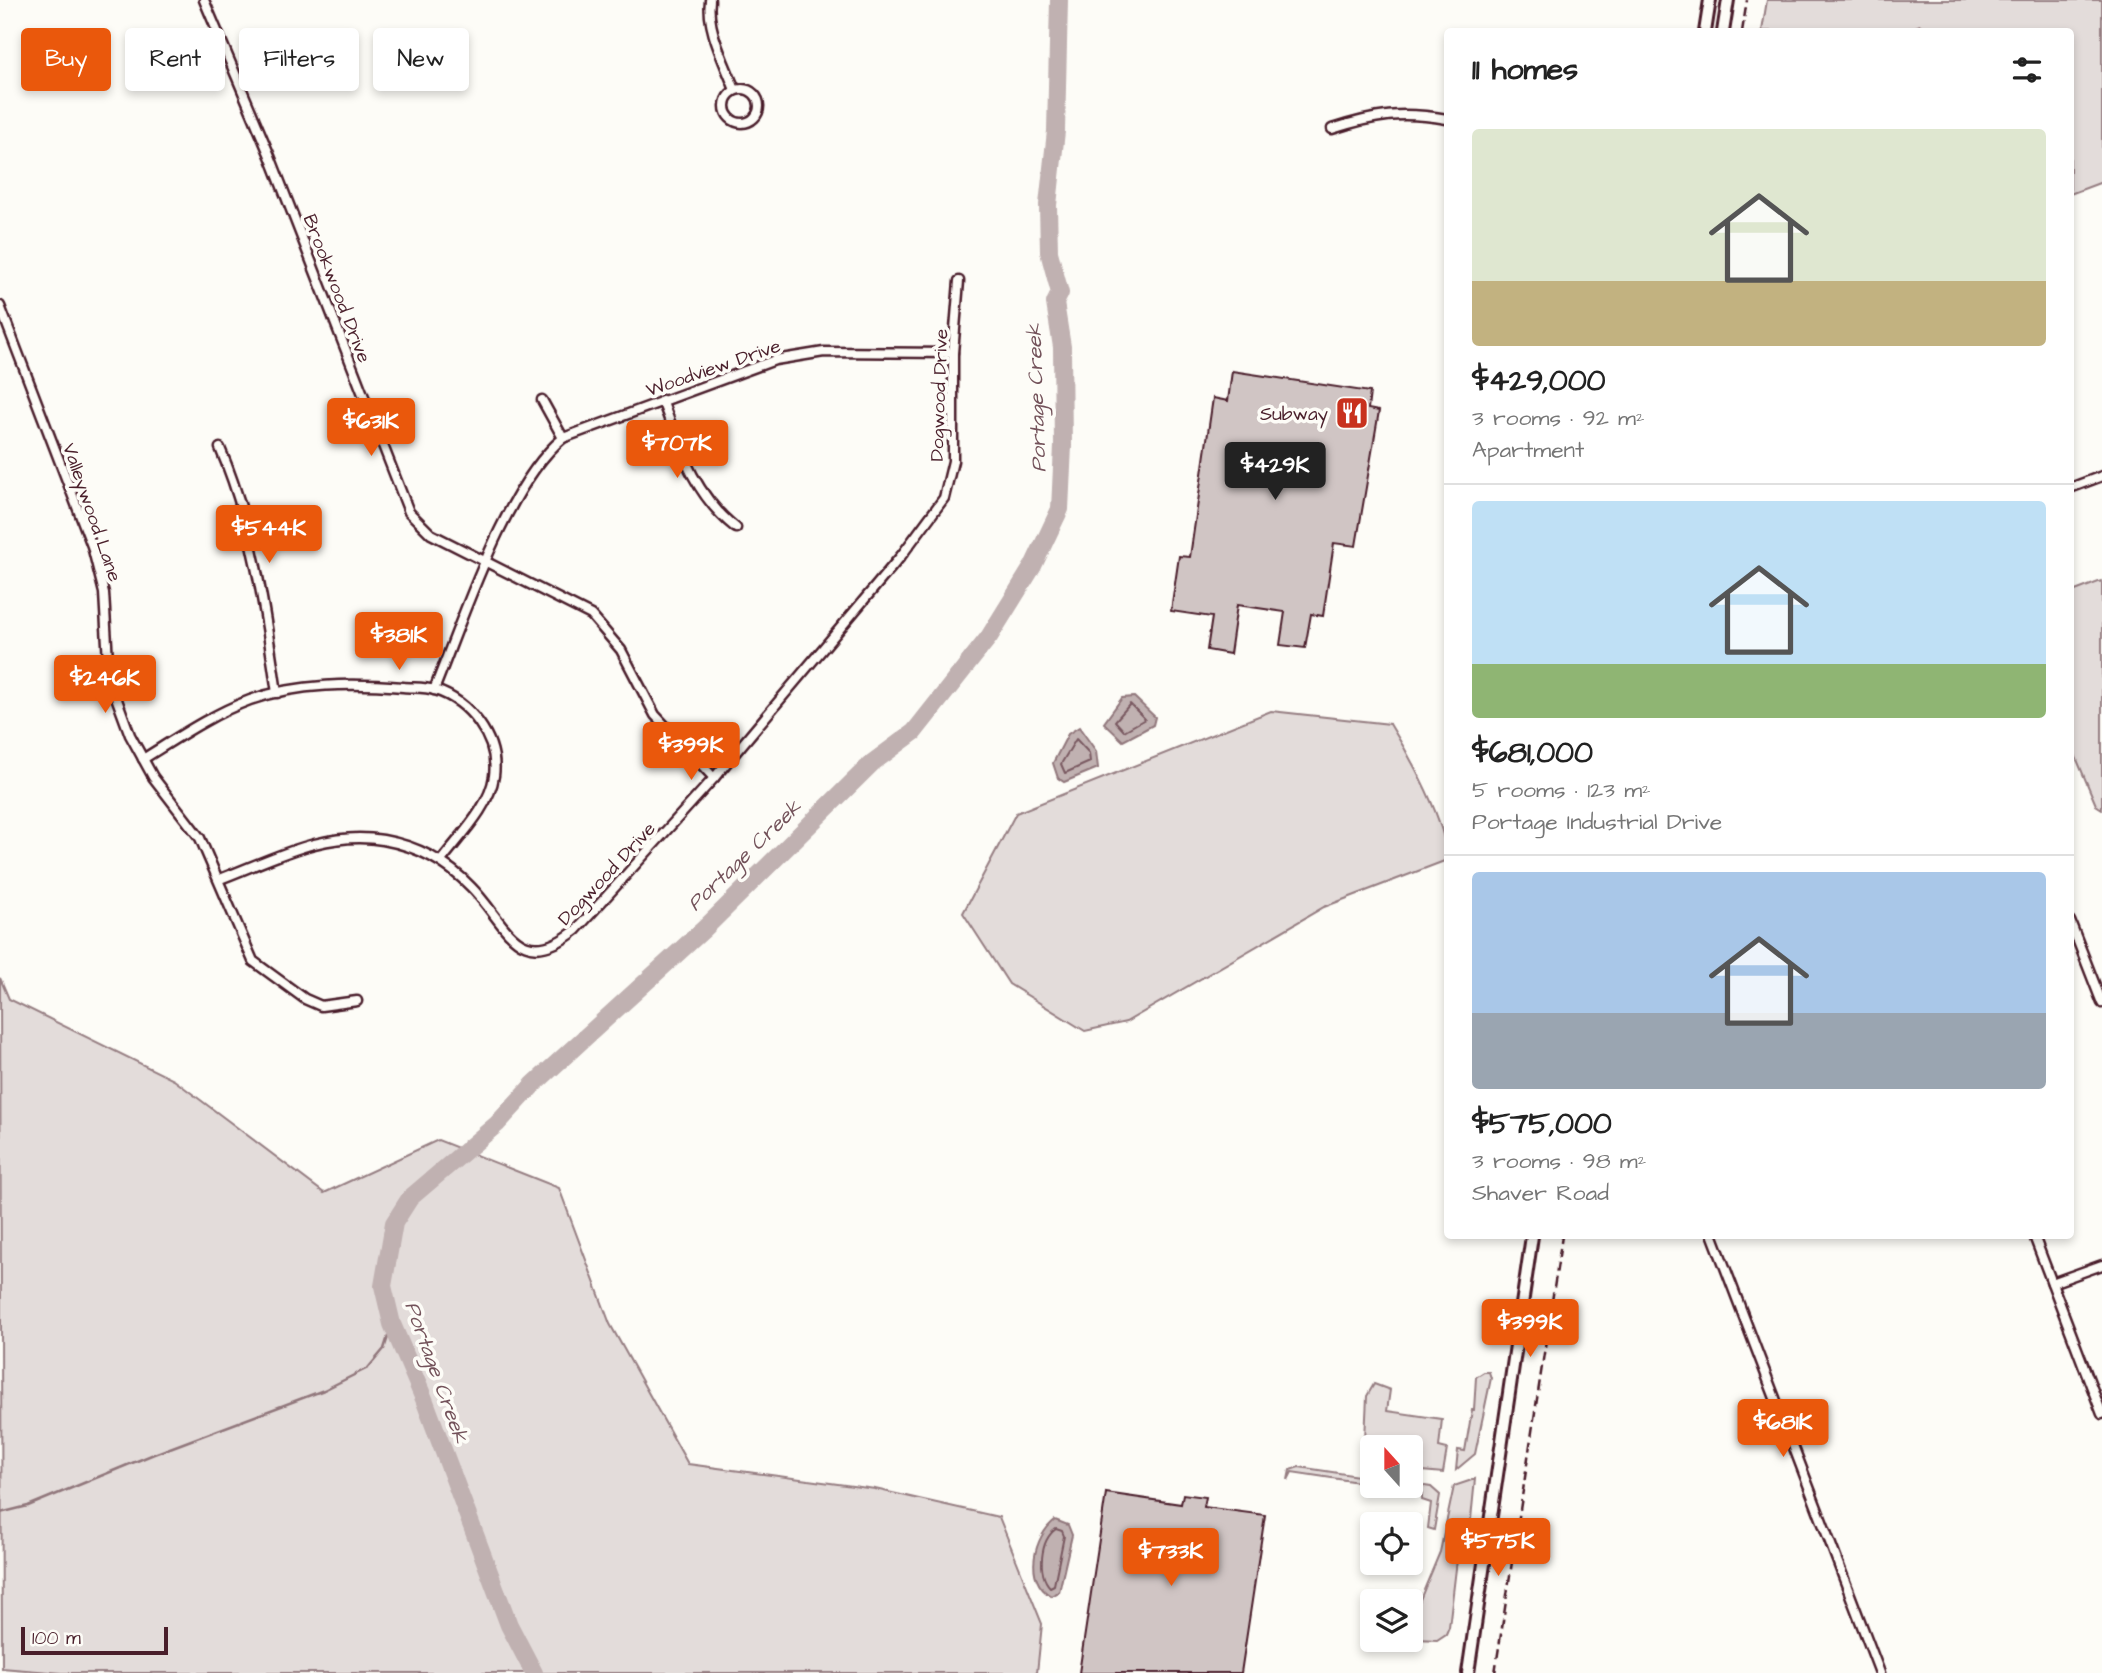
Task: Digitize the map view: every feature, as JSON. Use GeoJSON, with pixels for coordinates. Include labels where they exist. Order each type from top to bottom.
{"type":"FeatureCollection","features":[{"type":"Feature","properties":{"kind":"main road"},"geometry":{"type":"LineString","coordinates":[[1706,28],[1710,0]]}},
{"type":"Feature","properties":{"kind":"main road"},"geometry":{"type":"LineString","coordinates":[[1724,28],[1728,0]]}},
{"type":"Feature","properties":{"kind":"main road"},"geometry":{"type":"LineString","coordinates":[[1468,1673],[1532,1239]]}},
{"type":"Feature","properties":{"kind":"street","name":"Brookwood Drive"},"geometry":{"type":"LineString","coordinates":[[204,0],[270,156],[402,500],[418,524],[431,534],[485,564],[592,615],[617,643],[655,715],[714,779]]}},
{"type":"Feature","properties":{"kind":"street"},"geometry":{"type":"LineString","coordinates":[[710,0],[709,10],[714,33],[735,90]]}},
{"type":"Feature","properties":{"kind":"street"},"geometry":{"type":"LineString","coordinates":[[746,89],[756,95],[759,106],[751,120],[735,121],[728,114],[727,98],[735,90],[746,89]]}},
{"type":"Feature","properties":{"kind":"street"},"geometry":{"type":"LineString","coordinates":[[1332,129],[1361,119],[1391,114],[1414,113],[1444,118]]}},
{"type":"Feature","properties":{"kind":"street","name":"Dogwood Drive"},"geometry":{"type":"LineString","coordinates":[[220,879],[314,843],[350,836],[402,845],[441,861],[471,887],[514,940],[536,950],[562,941],[585,922],[714,779],[901,556],[944,498],[953,461],[953,353],[959,281]]}},
{"type":"Feature","properties":{"kind":"street","name":"Valleywood Lane"},"geometry":{"type":"LineString","coordinates":[[0,306],[92,546],[104,593],[109,678],[120,713],[142,759],[200,838],[220,879],[248,951],[260,968],[305,999],[321,1006],[357,1001]]}},
{"type":"Feature","properties":{"kind":"street","name":"Woodview Drive"},"geometry":{"type":"LineString","coordinates":[[435,690],[485,564],[529,476],[547,451],[563,438],[754,367],[797,356],[824,352],[953,353]]}},
{"type":"Feature","properties":{"kind":"street"},"geometry":{"type":"LineString","coordinates":[[542,400],[563,438]]}},
{"type":"Feature","properties":{"kind":"street"},"geometry":{"type":"LineString","coordinates":[[662,400],[694,482],[717,513],[736,528]]}},
{"type":"Feature","properties":{"kind":"street"},"geometry":{"type":"LineString","coordinates":[[220,449],[231,475],[250,542],[277,693]]}},
{"type":"Feature","properties":{"kind":"street"},"geometry":{"type":"LineString","coordinates":[[2074,486],[2102,476]]}},
{"type":"Feature","properties":{"kind":"street"},"geometry":{"type":"LineString","coordinates":[[142,759],[215,716],[250,700],[277,693],[328,685],[356,684],[435,690],[469,710],[481,724],[492,756],[494,775],[481,806],[441,861]]}},
{"type":"Feature","properties":{"kind":"street"},"geometry":{"type":"LineString","coordinates":[[2074,931],[2102,1003]]}},
{"type":"Feature","properties":{"kind":"street"},"geometry":{"type":"LineString","coordinates":[[1714,1239],[1880,1673]]}},
{"type":"Feature","properties":{"kind":"street"},"geometry":{"type":"LineString","coordinates":[[2035,1239],[2102,1414]]}},
{"type":"Feature","properties":{"kind":"street"},"geometry":{"type":"LineString","coordinates":[[2052,1283],[2102,1265]]}},
{"type":"Feature","properties":{"kind":"shaded area"},"geometry":{"type":"Polygon","coordinates":[[[1767,0],[2102,0],[2102,182],[2074,192],[2074,28],[1921,28],[1920,25],[1913,28],[1762,28],[1767,0]]]}},
{"type":"Feature","properties":{"kind":"shaded area"},"geometry":{"type":"Polygon","coordinates":[[[2101,581],[2102,584],[2102,809],[2096,805],[2074,753],[2074,591],[2101,581]]]}},
{"type":"Feature","properties":{"kind":"shaded area"},"geometry":{"type":"Polygon","coordinates":[[[1271,711],[1390,724],[1417,771],[1434,809],[1444,841],[1444,861],[1324,907],[1126,1022],[1085,1031],[1009,984],[963,913],[1016,813],[1271,711]]]}},
{"type":"Feature","properties":{"kind":"shaded area"},"geometry":{"type":"Polygon","coordinates":[[[0,978],[9,999],[174,1080],[324,1193],[438,1140],[559,1188],[610,1324],[688,1464],[875,1489],[999,1517],[1042,1624],[1037,1673],[62,1673],[2,1668],[0,978]]]}},
{"type":"Feature","properties":{"kind":"shaded area"},"geometry":{"type":"Polygon","coordinates":[[[1489,1372],[1491,1378],[1475,1454],[1456,1470],[1458,1450],[1465,1451],[1474,1410],[1476,1377],[1489,1372]]]}},
{"type":"Feature","properties":{"kind":"shaded area"},"geometry":{"type":"Polygon","coordinates":[[[1374,1384],[1390,1390],[1387,1411],[1442,1419],[1439,1447],[1447,1449],[1443,1473],[1423,1471],[1423,1435],[1365,1435],[1367,1396],[1374,1384]]]}},
{"type":"Feature","properties":{"kind":"shaded area"},"geometry":{"type":"Polygon","coordinates":[[[1299,1467],[1360,1476],[1360,1482],[1292,1472],[1288,1480],[1290,1470],[1299,1467]]]}},
{"type":"Feature","properties":{"kind":"shaded area"},"geometry":{"type":"Polygon","coordinates":[[[1475,1479],[1471,1519],[1457,1560],[1449,1627],[1446,1634],[1437,1640],[1423,1639],[1423,1592],[1440,1552],[1454,1486],[1475,1479]]]}},
{"type":"Feature","properties":{"kind":"shaded area"},"geometry":{"type":"Polygon","coordinates":[[[1423,1486],[1431,1487],[1440,1495],[1434,1530],[1428,1528],[1431,1503],[1422,1500],[1423,1486]]]}},
{"type":"Feature","properties":{"kind":"water"},"geometry":{"type":"Polygon","coordinates":[[[1134,697],[1155,717],[1153,725],[1123,741],[1104,723],[1122,698],[1134,697]]]}},
{"type":"Feature","properties":{"kind":"water"},"geometry":{"type":"Polygon","coordinates":[[[1079,727],[1096,751],[1098,768],[1064,782],[1058,778],[1053,763],[1068,734],[1079,727]]]}},
{"type":"Feature","properties":{"kind":"water"},"geometry":{"type":"Polygon","coordinates":[[[1055,1520],[1068,1525],[1072,1535],[1059,1592],[1051,1596],[1042,1589],[1034,1569],[1037,1547],[1055,1520]]]}},
{"type":"Feature","properties":{"kind":"building"},"geometry":{"type":"Polygon","coordinates":[[[1232,371],[1370,392],[1368,409],[1379,411],[1356,546],[1334,543],[1323,616],[1311,614],[1305,648],[1280,645],[1285,612],[1237,605],[1230,654],[1207,650],[1212,617],[1171,611],[1179,556],[1190,557],[1213,398],[1228,401],[1232,371]]]}},
{"type":"Feature","properties":{"kind":"building"},"geometry":{"type":"Polygon","coordinates":[[[1106,1493],[1181,1504],[1183,1494],[1206,1497],[1204,1507],[1265,1515],[1241,1673],[1079,1673],[1106,1493]]]}},
{"type":"Feature","properties":{"kind":"waterway","name":"Portage Creek"},"geometry":{"type":"LineString","coordinates":[[534,1673],[509,1625],[424,1399],[392,1324],[383,1286],[394,1223],[410,1198],[497,1124],[533,1085],[704,929],[872,763],[914,732],[989,637],[1033,566],[1060,509],[1063,446],[1062,347],[1055,303],[1060,293],[1049,252],[1048,205],[1056,131],[1059,0]]}},
{"type":"Feature","properties":{"kind":"waterway"},"geometry":{"type":"LineString","coordinates":[[0,1513],[28,1506],[154,1454],[324,1390],[368,1368],[384,1349],[392,1324]]}},
{"type":"Feature","properties":{"kind":"railway"},"geometry":{"type":"LineString","coordinates":[[1743,28],[1747,0]]}},
{"type":"Feature","properties":{"kind":"railway"},"geometry":{"type":"LineString","coordinates":[[1495,1673],[1562,1239]]}},
{"type":"Feature","properties":{"kind":"place","name":"Subway"},"geometry":{"type":"Point","coordinates":[1352,413]}}]}
